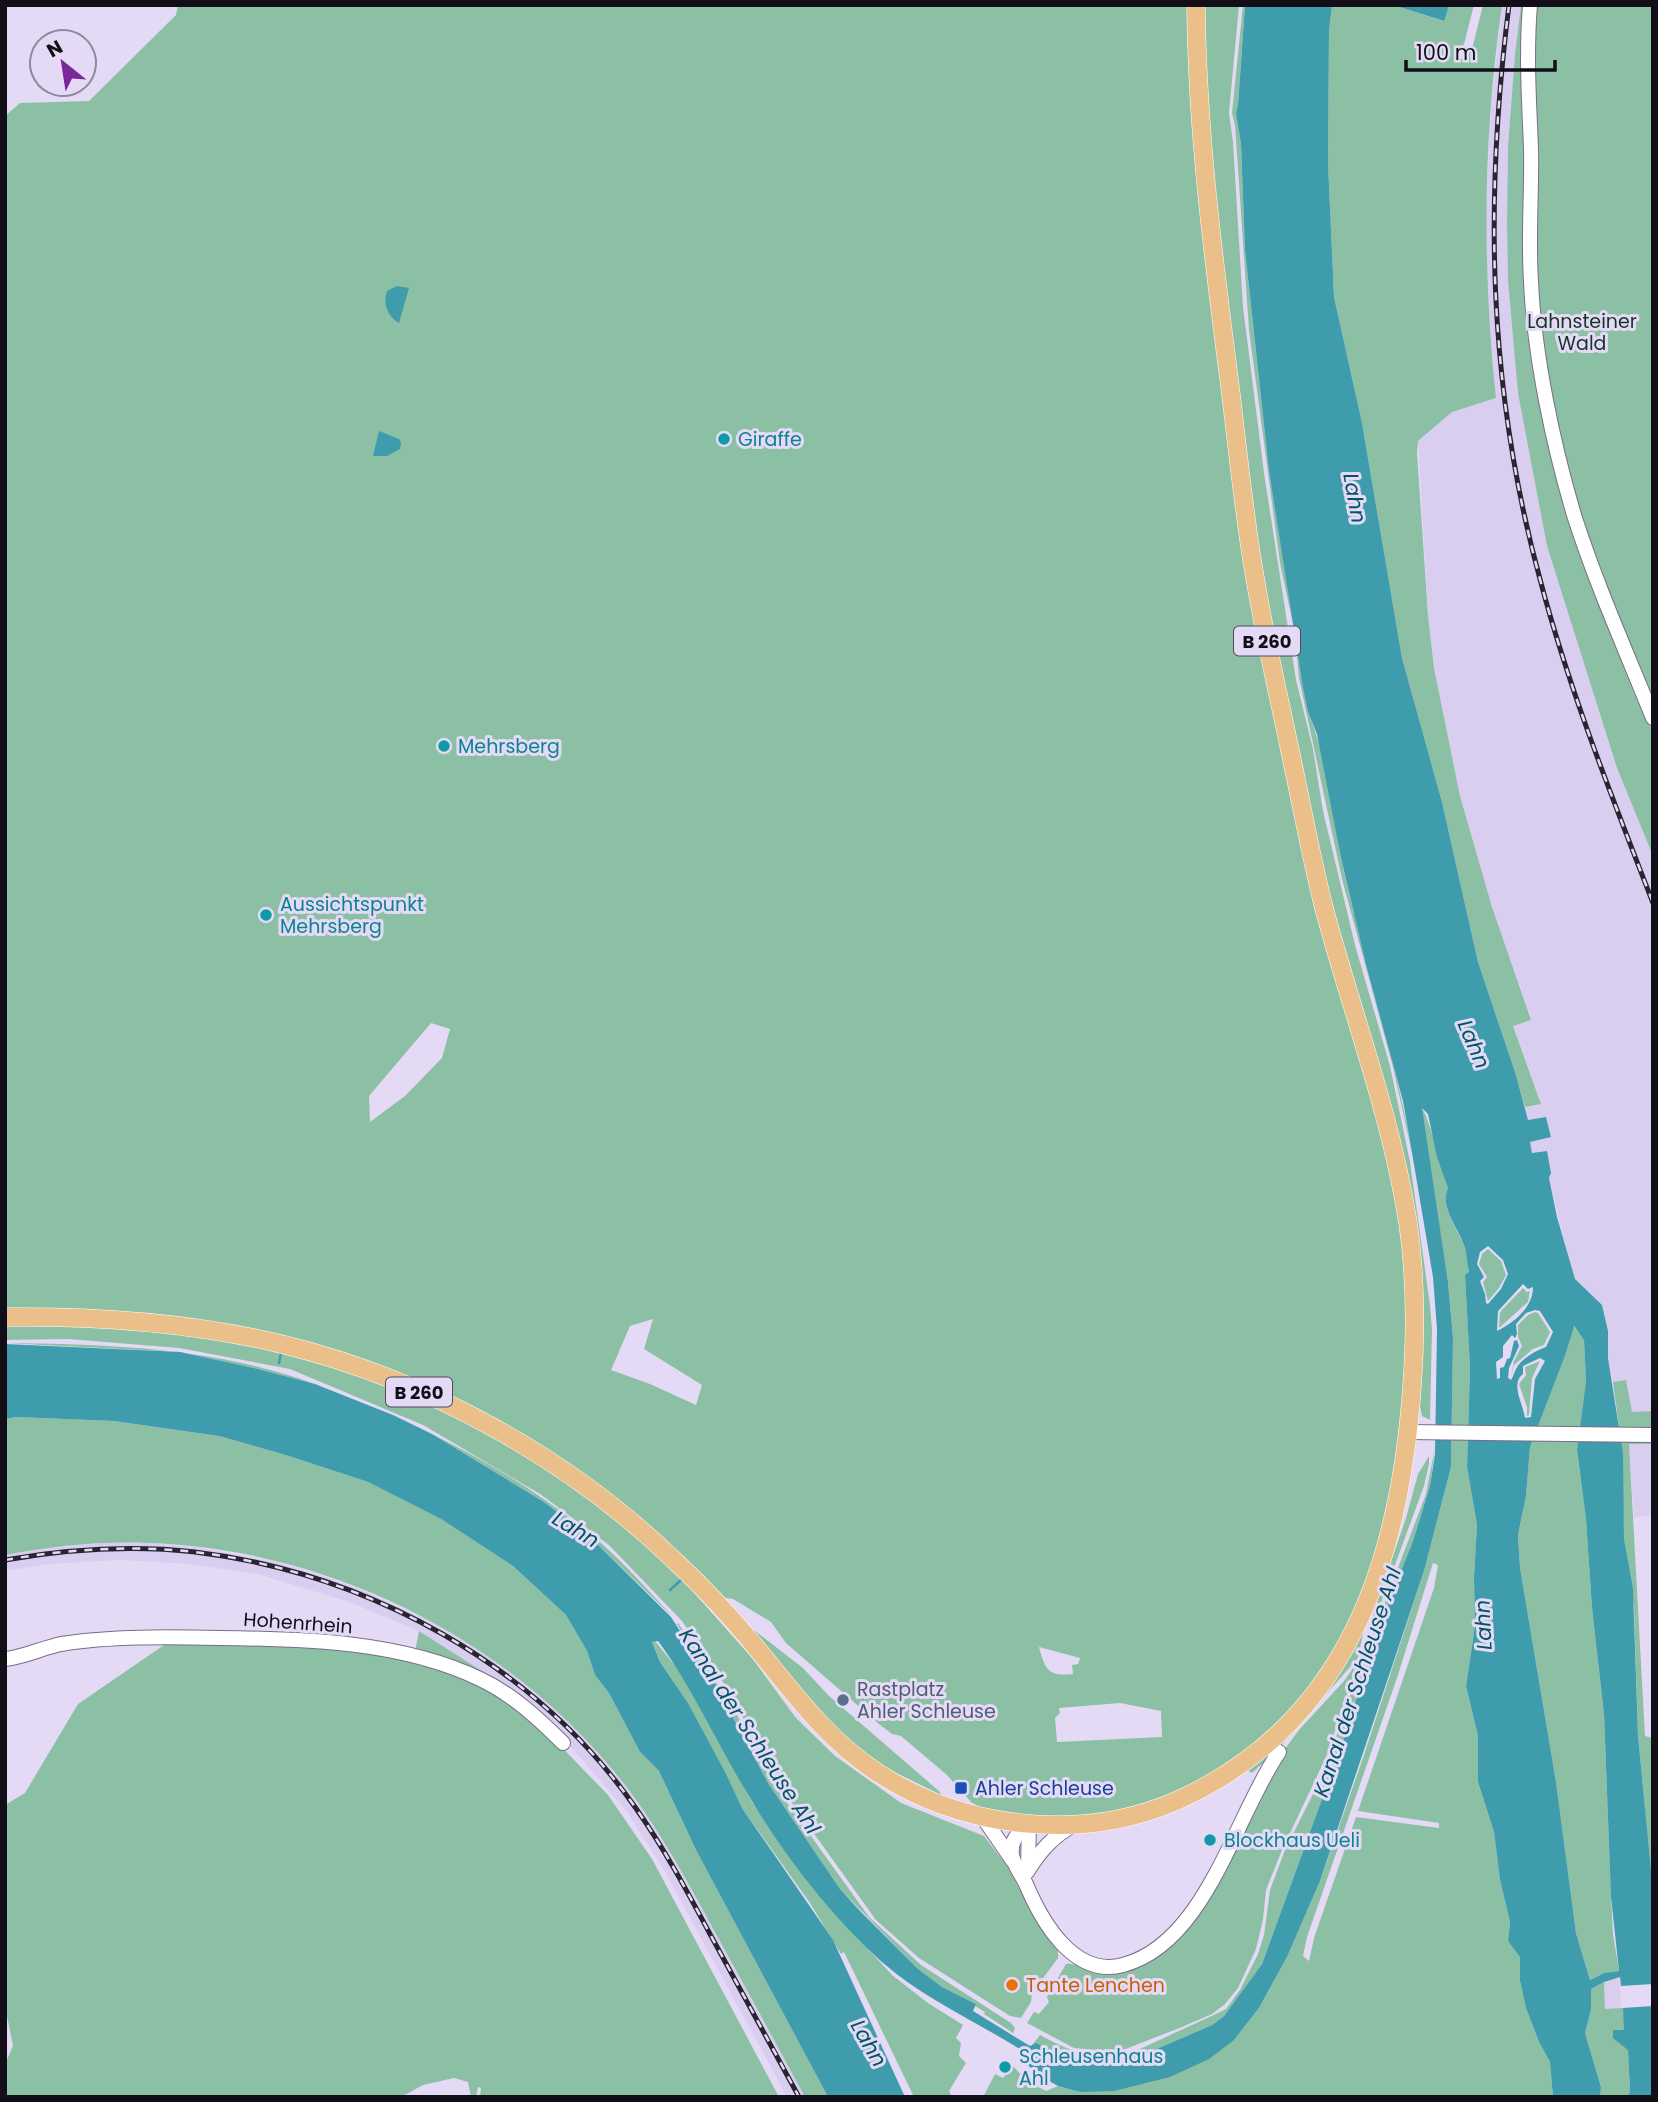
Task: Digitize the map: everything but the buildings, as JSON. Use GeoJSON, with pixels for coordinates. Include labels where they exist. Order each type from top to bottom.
{"type":"FeatureCollection","features":[{"type":"Feature","properties":{"kind":"main road","name":"B 260"},"geometry":{"type":"LineString","coordinates":[[5,1317],[96,1318],[160,1323],[226,1332],[282,1344],[338,1360],[389,1379],[484,1423],[540,1456],[596,1494],[659,1546],[687,1572],[754,1645],[805,1709],[861,1760],[880,1775],[944,1805],[982,1816],[1029,1824],[1076,1824],[1155,1809],[1202,1788],[1258,1752],[1306,1705],[1345,1648],[1374,1587],[1396,1510],[1414,1433],[1416,1298],[1407,1220],[1390,1133],[1323,905],[1257,590],[1210,227],[1196,5]]}},
{"type":"Feature","properties":{"kind":"street"},"geometry":{"type":"LineString","coordinates":[[1530,5],[1526,68],[1531,149],[1530,257],[1543,379],[1555,443],[1575,516],[1653,718]]}},
{"type":"Feature","properties":{"kind":"street"},"geometry":{"type":"LineString","coordinates":[[1414,1433],[1653,1434]]}},
{"type":"Feature","properties":{"kind":"street","name":"Hohenrhein"},"geometry":{"type":"LineString","coordinates":[[5,1659],[63,1644],[166,1637],[288,1639],[398,1653],[432,1660],[495,1688],[538,1719],[564,1743]]}},
{"type":"Feature","properties":{"kind":"street"},"geometry":{"type":"LineString","coordinates":[[1029,1824],[1020,1830],[1013,1846],[1013,1856],[1034,1903],[1069,1950],[1088,1964],[1098,1967],[1122,1965],[1151,1953],[1178,1931],[1199,1903],[1279,1752]]}},
{"type":"Feature","properties":{"kind":"street"},"geometry":{"type":"LineString","coordinates":[[982,1816],[1023,1874]]}},
{"type":"Feature","properties":{"kind":"street"},"geometry":{"type":"LineString","coordinates":[[1023,1874],[1049,1842],[1076,1824]]}},
{"type":"Feature","properties":{"kind":"shaded area"},"geometry":{"type":"Polygon","coordinates":[[[1502,5],[1521,5],[1508,147],[1507,222],[1508,281],[1518,393],[1547,546],[1617,768],[1653,856],[1653,1411],[1632,1413],[1626,1381],[1613,1382],[1608,1358],[1608,1331],[1602,1305],[1575,1279],[1549,1177],[1551,1173],[1547,1151],[1532,1154],[1530,1142],[1551,1136],[1546,1117],[1528,1120],[1525,1107],[1541,1103],[1513,1025],[1531,1019],[1492,907],[1460,796],[1434,668],[1428,616],[1418,441],[1452,412],[1496,398],[1486,286],[1485,229],[1491,110],[1502,5]]]}},
{"type":"Feature","properties":{"kind":"shaded area"},"geometry":{"type":"Polygon","coordinates":[[[1629,1444],[1653,1444],[1653,1515],[1634,1518],[1629,1444]]]}},
{"type":"Feature","properties":{"kind":"shaded area"},"geometry":{"type":"Polygon","coordinates":[[[98,1543],[195,1547],[277,1562],[317,1574],[358,1588],[428,1620],[513,1674],[586,1739],[652,1822],[689,1884],[805,2097],[787,2097],[664,1870],[627,1812],[570,1746],[496,1680],[419,1631],[349,1602],[258,1574],[188,1564],[121,1560],[48,1564],[5,1571],[5,1555],[42,1548],[98,1543]]]}},
{"type":"Feature","properties":{"kind":"shaded area"},"geometry":{"type":"Polygon","coordinates":[[[1620,1977],[1621,2009],[1605,2009],[1604,1982],[1620,1977]]]}},
{"type":"Feature","properties":{"kind":"green space"},"geometry":{"type":"Polygon","coordinates":[[[178,5],[1192,5],[1244,539],[1395,1176],[1409,1277],[1401,1423],[1385,1533],[1338,1648],[1302,1699],[1252,1750],[1184,1789],[1129,1808],[1060,1817],[983,1809],[971,1802],[947,1775],[901,1736],[892,1734],[879,1724],[786,1643],[771,1622],[733,1599],[719,1597],[566,1465],[305,1344],[5,1311],[5,116],[20,103],[89,101],[98,98],[98,92],[176,15],[178,5]],[[431,1023],[369,1096],[370,1122],[405,1096],[442,1058],[450,1029],[431,1023]],[[653,1319],[630,1326],[611,1370],[696,1405],[702,1385],[644,1349],[653,1319]],[[1039,1647],[1049,1670],[1058,1674],[1073,1674],[1072,1665],[1078,1664],[1080,1658],[1039,1647]],[[1120,1703],[1059,1708],[1060,1713],[1055,1718],[1057,1742],[1162,1737],[1161,1711],[1120,1703]]]}},
{"type":"Feature","properties":{"kind":"green space"},"geometry":{"type":"Polygon","coordinates":[[[1200,5],[1239,5],[1229,113],[1243,307],[1264,473],[1296,680],[1313,749],[1323,811],[1355,945],[1390,1066],[1410,1162],[1432,1330],[1430,1420],[1422,1416],[1420,1407],[1421,1293],[1330,909],[1259,576],[1214,225],[1200,5]]]}},
{"type":"Feature","properties":{"kind":"green space"},"geometry":{"type":"Polygon","coordinates":[[[1243,5],[1236,114],[1241,144],[1245,250],[1269,471],[1308,712],[1321,751],[1344,872],[1390,1053],[1414,1162],[1393,1067],[1342,879],[1299,678],[1295,633],[1280,563],[1249,330],[1232,113],[1243,5]]]}},
{"type":"Feature","properties":{"kind":"green space"},"geometry":{"type":"Polygon","coordinates":[[[1332,5],[1393,5],[1443,21],[1449,5],[1474,5],[1464,44],[1457,53],[1463,61],[1472,49],[1483,5],[1502,5],[1491,103],[1487,202],[1488,300],[1496,398],[1452,412],[1418,441],[1417,453],[1434,668],[1460,796],[1492,907],[1531,1020],[1513,1026],[1541,1104],[1525,1107],[1478,962],[1442,802],[1402,658],[1362,423],[1334,297],[1328,163],[1329,31],[1332,5]]]}},
{"type":"Feature","properties":{"kind":"green space","name":"Lahnsteiner Wald"},"geometry":{"type":"Polygon","coordinates":[[[1521,5],[1653,5],[1653,856],[1617,768],[1547,546],[1518,393],[1508,281],[1507,222],[1508,147],[1521,5]]]}},
{"type":"Feature","properties":{"kind":"green space"},"geometry":{"type":"Polygon","coordinates":[[[1421,1107],[1440,1158],[1448,1188],[1447,1209],[1464,1246],[1469,1272],[1465,1275],[1470,1367],[1467,1467],[1477,1525],[1475,1626],[1466,1686],[1478,1736],[1478,1782],[1494,1832],[1500,1880],[1510,1922],[1508,1941],[1521,1956],[1520,1981],[1526,2008],[1550,2062],[1553,2097],[983,2097],[995,2074],[1003,2078],[1012,2065],[1026,2080],[1046,2091],[1058,2086],[1080,2092],[1234,2040],[1259,2008],[1287,1957],[1320,1881],[1424,1571],[1451,1467],[1453,1338],[1448,1282],[1421,1107]],[[1433,1563],[1397,1678],[1307,1937],[1303,1956],[1309,1961],[1314,1938],[1356,1817],[1439,1828],[1439,1823],[1358,1811],[1434,1588],[1438,1565],[1433,1563]]]}},
{"type":"Feature","properties":{"kind":"green space"},"geometry":{"type":"Polygon","coordinates":[[[1488,1249],[1501,1261],[1506,1275],[1488,1301],[1483,1282],[1487,1277],[1479,1264],[1482,1254],[1488,1249]]]}},
{"type":"Feature","properties":{"kind":"green space"},"geometry":{"type":"Polygon","coordinates":[[[1523,1288],[1527,1292],[1530,1291],[1528,1302],[1499,1328],[1500,1312],[1523,1288]]]}},
{"type":"Feature","properties":{"kind":"green space"},"geometry":{"type":"Polygon","coordinates":[[[1535,1312],[1550,1332],[1544,1345],[1533,1349],[1514,1365],[1511,1377],[1514,1361],[1522,1346],[1518,1337],[1518,1325],[1535,1312]]]}},
{"type":"Feature","properties":{"kind":"green space"},"geometry":{"type":"Polygon","coordinates":[[[5,1323],[94,1324],[225,1338],[336,1366],[440,1407],[538,1462],[625,1526],[681,1578],[752,1658],[796,1718],[835,1756],[901,1803],[984,1836],[1007,1866],[1036,1919],[1058,1947],[1058,1958],[1032,1993],[1031,2002],[1021,2018],[1010,2016],[919,1958],[876,1920],[787,1796],[715,1668],[682,1621],[609,1545],[540,1494],[423,1425],[290,1369],[179,1348],[68,1339],[5,1340],[5,1323]]]}},
{"type":"Feature","properties":{"kind":"green space"},"geometry":{"type":"Polygon","coordinates":[[[1573,1326],[1584,1339],[1586,1381],[1577,1451],[1604,1714],[1613,1934],[1619,1971],[1604,1973],[1590,1980],[1576,1933],[1556,1782],[1520,1568],[1518,1535],[1526,1496],[1530,1447],[1565,1356],[1573,1326]]]}},
{"type":"Feature","properties":{"kind":"green space"},"geometry":{"type":"Polygon","coordinates":[[[5,1343],[123,1347],[171,1352],[5,1343]]]}},
{"type":"Feature","properties":{"kind":"green space"},"geometry":{"type":"Polygon","coordinates":[[[188,1354],[240,1363],[315,1384],[254,1368],[188,1354]]]}},
{"type":"Feature","properties":{"kind":"green space"},"geometry":{"type":"Polygon","coordinates":[[[1540,1361],[1532,1378],[1527,1416],[1527,1407],[1519,1384],[1526,1375],[1525,1367],[1540,1361]]]}},
{"type":"Feature","properties":{"kind":"green space"},"geometry":{"type":"Polygon","coordinates":[[[1626,1380],[1632,1412],[1653,1411],[1653,1427],[1619,1427],[1613,1382],[1626,1380]]]}},
{"type":"Feature","properties":{"kind":"green space"},"geometry":{"type":"Polygon","coordinates":[[[16,1417],[114,1421],[219,1436],[289,1456],[368,1482],[441,1519],[513,1566],[566,1615],[587,1651],[595,1675],[609,1693],[640,1752],[659,1771],[696,1850],[828,2097],[805,2097],[664,1841],[628,1789],[583,1736],[532,1689],[476,1648],[415,1613],[352,1585],[285,1563],[217,1549],[148,1543],[76,1545],[5,1555],[5,1419],[16,1417]]]}},
{"type":"Feature","properties":{"kind":"green space"},"geometry":{"type":"Polygon","coordinates":[[[432,1434],[498,1470],[582,1527],[610,1551],[672,1616],[591,1538],[544,1502],[432,1434]]]}},
{"type":"Feature","properties":{"kind":"green space"},"geometry":{"type":"Polygon","coordinates":[[[1621,1442],[1653,1442],[1629,1444],[1645,1736],[1653,1738],[1653,1891],[1638,1736],[1634,1607],[1624,1540],[1621,1442]]]}},
{"type":"Feature","properties":{"kind":"green space"},"geometry":{"type":"Polygon","coordinates":[[[1435,1447],[1430,1486],[1413,1541],[1384,1614],[1341,1747],[1262,1964],[1224,2016],[1212,2025],[1122,2064],[1084,2062],[1033,2044],[1040,2035],[1082,2053],[1105,2057],[1129,2054],[1226,2009],[1240,1990],[1258,1954],[1264,1935],[1270,1890],[1285,1850],[1325,1770],[1351,1692],[1426,1494],[1435,1447]]]}},
{"type":"Feature","properties":{"kind":"green space"},"geometry":{"type":"Polygon","coordinates":[[[1429,1456],[1424,1486],[1367,1641],[1372,1617],[1418,1474],[1429,1456]]]}},
{"type":"Feature","properties":{"kind":"green space"},"geometry":{"type":"Polygon","coordinates":[[[678,1623],[736,1713],[775,1786],[869,1917],[921,1965],[1011,2023],[1015,2028],[1013,2033],[984,2014],[976,2004],[942,1987],[917,1968],[840,1889],[768,1783],[716,1686],[678,1623]]]}},
{"type":"Feature","properties":{"kind":"green space"},"geometry":{"type":"Polygon","coordinates":[[[746,1624],[803,1668],[828,1695],[941,1795],[874,1762],[823,1721],[746,1624]]]}},
{"type":"Feature","properties":{"kind":"green space"},"geometry":{"type":"Polygon","coordinates":[[[1365,1624],[1358,1658],[1276,1751],[1252,1773],[1247,1770],[1285,1738],[1365,1624]]]}},
{"type":"Feature","properties":{"kind":"green space"},"geometry":{"type":"Polygon","coordinates":[[[419,1631],[496,1680],[415,1652],[419,1631]]]}},
{"type":"Feature","properties":{"kind":"green space"},"geometry":{"type":"Polygon","coordinates":[[[655,1641],[684,1677],[752,1802],[827,1904],[892,1975],[928,2003],[963,2025],[956,2038],[961,2043],[959,2056],[966,2063],[949,2091],[952,2097],[914,2097],[844,1952],[841,1954],[810,1903],[742,1808],[688,1703],[660,1662],[652,1642],[655,1641]]]}},
{"type":"Feature","properties":{"kind":"green space"},"geometry":{"type":"Polygon","coordinates":[[[167,1643],[288,1643],[409,1658],[491,1689],[542,1727],[608,1795],[652,1859],[779,2097],[480,2097],[481,2088],[478,2087],[476,2097],[471,2097],[468,2082],[454,2078],[423,2085],[401,2097],[5,2097],[5,2064],[13,2046],[5,2006],[5,1805],[25,1793],[78,1704],[167,1643]]]}},
{"type":"Feature","properties":{"kind":"green space"},"geometry":{"type":"Polygon","coordinates":[[[1358,1661],[1327,1755],[1266,1890],[1256,1949],[1238,1988],[1225,2004],[1212,2014],[1118,2052],[1074,2048],[1027,2023],[1034,2012],[1039,2014],[1049,2002],[1047,1997],[1066,1964],[1102,1974],[1131,1971],[1158,1957],[1181,1936],[1199,1914],[1279,1757],[1358,1661]]]}},
{"type":"Feature","properties":{"kind":"green space"},"geometry":{"type":"Polygon","coordinates":[[[1604,1982],[1605,2009],[1623,2008],[1630,2092],[1627,2097],[1600,2097],[1601,2087],[1585,2033],[1591,2010],[1591,1989],[1604,1982]]]}},
{"type":"Feature","properties":{"kind":"water","name":"Lahn"},"geometry":{"type":"Polygon","coordinates":[[[1245,5],[1332,5],[1329,31],[1328,163],[1334,297],[1362,423],[1402,658],[1442,802],[1478,962],[1516,1075],[1528,1120],[1546,1117],[1551,1137],[1530,1142],[1532,1153],[1547,1151],[1557,1217],[1575,1279],[1602,1305],[1608,1331],[1608,1358],[1623,1453],[1624,1539],[1633,1589],[1638,1736],[1653,1890],[1653,1984],[1621,1986],[1620,1977],[1591,1989],[1591,2010],[1585,2033],[1601,2087],[1600,2097],[1553,2097],[1550,2062],[1526,2008],[1520,1981],[1520,1957],[1508,1941],[1510,1922],[1500,1880],[1494,1832],[1478,1782],[1478,1736],[1466,1686],[1475,1626],[1477,1525],[1467,1467],[1470,1367],[1465,1275],[1469,1272],[1465,1248],[1448,1211],[1448,1188],[1437,1157],[1428,1114],[1422,1108],[1448,1282],[1453,1338],[1451,1467],[1424,1571],[1320,1881],[1287,1957],[1259,2008],[1234,2040],[1209,2059],[1170,2077],[1114,2091],[1080,2092],[1058,2086],[1035,2073],[1023,2059],[1026,2053],[899,1976],[864,1945],[828,1907],[795,1865],[740,1782],[674,1664],[658,1641],[652,1642],[660,1662],[688,1703],[742,1808],[833,1940],[905,2097],[828,2097],[696,1850],[659,1771],[640,1752],[609,1693],[595,1675],[587,1651],[566,1615],[513,1566],[441,1519],[368,1482],[289,1456],[219,1436],[114,1421],[16,1417],[5,1419],[5,1344],[180,1352],[315,1384],[393,1415],[432,1434],[544,1502],[591,1538],[671,1617],[716,1686],[768,1783],[840,1889],[917,1968],[942,1987],[976,2004],[973,2011],[1030,2046],[1036,2043],[1050,2051],[1084,2062],[1122,2064],[1212,2025],[1224,2016],[1262,1964],[1341,1747],[1384,1614],[1413,1541],[1430,1486],[1435,1454],[1437,1329],[1433,1277],[1403,1101],[1366,964],[1341,858],[1317,734],[1308,712],[1303,687],[1269,471],[1245,250],[1241,144],[1236,114],[1245,5]],[[1488,1246],[1480,1252],[1477,1264],[1484,1277],[1480,1281],[1488,1304],[1501,1289],[1508,1274],[1503,1260],[1488,1246]],[[1523,1284],[1498,1311],[1497,1331],[1516,1319],[1526,1308],[1533,1287],[1528,1289],[1523,1284]],[[1540,1311],[1526,1313],[1516,1324],[1515,1338],[1512,1335],[1503,1346],[1503,1357],[1496,1362],[1497,1379],[1500,1378],[1500,1368],[1504,1367],[1510,1358],[1514,1341],[1517,1340],[1519,1346],[1509,1368],[1508,1378],[1511,1380],[1521,1362],[1546,1347],[1553,1332],[1540,1311]],[[1574,1326],[1530,1447],[1526,1496],[1518,1535],[1520,1568],[1556,1782],[1576,1933],[1590,1980],[1604,1973],[1619,1971],[1611,1897],[1604,1714],[1577,1450],[1586,1381],[1584,1340],[1574,1326]],[[1540,1358],[1523,1366],[1523,1374],[1519,1378],[1517,1388],[1525,1418],[1531,1417],[1535,1379],[1545,1361],[1540,1358]]]}},
{"type":"Feature","properties":{"kind":"water"},"geometry":{"type":"Polygon","coordinates":[[[1393,5],[1449,5],[1444,21],[1393,5]]]}},
{"type":"Feature","properties":{"kind":"water"},"geometry":{"type":"Polygon","coordinates":[[[397,286],[409,288],[399,323],[389,313],[386,300],[387,291],[397,286]]]}},
{"type":"Feature","properties":{"kind":"water"},"geometry":{"type":"Polygon","coordinates":[[[379,431],[399,439],[400,449],[387,456],[373,456],[379,431]]]}},
{"type":"Feature","properties":{"kind":"water"},"geometry":{"type":"Polygon","coordinates":[[[1653,2006],[1653,2097],[1627,2097],[1630,2092],[1628,2050],[1613,2038],[1613,2030],[1624,2030],[1623,2008],[1653,2006]]]}},
{"type":"Feature","properties":{"kind":"waterway"},"geometry":{"type":"LineString","coordinates":[[279,1363],[281,1353]]}},
{"type":"Feature","properties":{"kind":"waterway"},"geometry":{"type":"LineString","coordinates":[[670,1590],[681,1580]]}},
{"type":"Feature","properties":{"kind":"railway"},"geometry":{"type":"LineString","coordinates":[[1509,5],[1501,79],[1494,224],[1501,368],[1510,439],[1523,511],[1552,624],[1592,744],[1653,903]]}},
{"type":"Feature","properties":{"kind":"railway"},"geometry":{"type":"LineString","coordinates":[[5,1560],[76,1551],[147,1549],[195,1552],[259,1563],[322,1581],[383,1604],[442,1634],[497,1669],[548,1710],[594,1756],[635,1807],[684,1886],[799,2097]]}},
{"type":"Feature","properties":{"kind":"place","name":"Giraffe"},"geometry":{"type":"Point","coordinates":[724,439]}},
{"type":"Feature","properties":{"kind":"place","name":"Mehrsberg"},"geometry":{"type":"Point","coordinates":[444,746]}},
{"type":"Feature","properties":{"kind":"place","name":"Aussichtspunkt Mehrsberg"},"geometry":{"type":"Point","coordinates":[266,915]}},
{"type":"Feature","properties":{"kind":"place","name":"Rastplatz Ahler Schleuse"},"geometry":{"type":"Point","coordinates":[843,1700]}},
{"type":"Feature","properties":{"kind":"place","name":"Ahler Schleuse"},"geometry":{"type":"Point","coordinates":[961,1788]}},
{"type":"Feature","properties":{"kind":"place","name":"Blockhaus Ueli"},"geometry":{"type":"Point","coordinates":[1210,1840]}},
{"type":"Feature","properties":{"kind":"place","name":"Tante Lenchen"},"geometry":{"type":"Point","coordinates":[1012,1985]}},
{"type":"Feature","properties":{"kind":"place","name":"Schleusenhaus Ahl"},"geometry":{"type":"Point","coordinates":[1005,2067]}},
{"type":"Feature","properties":{"kind":"water label","name":"Kanal der Schleuse Ahl"},"geometry":{"type":"Point","coordinates":[1357,1682]}},
{"type":"Feature","properties":{"kind":"water label","name":"Kanal der Schleuse Ahl"},"geometry":{"type":"Point","coordinates":[750,1731]}}]}
